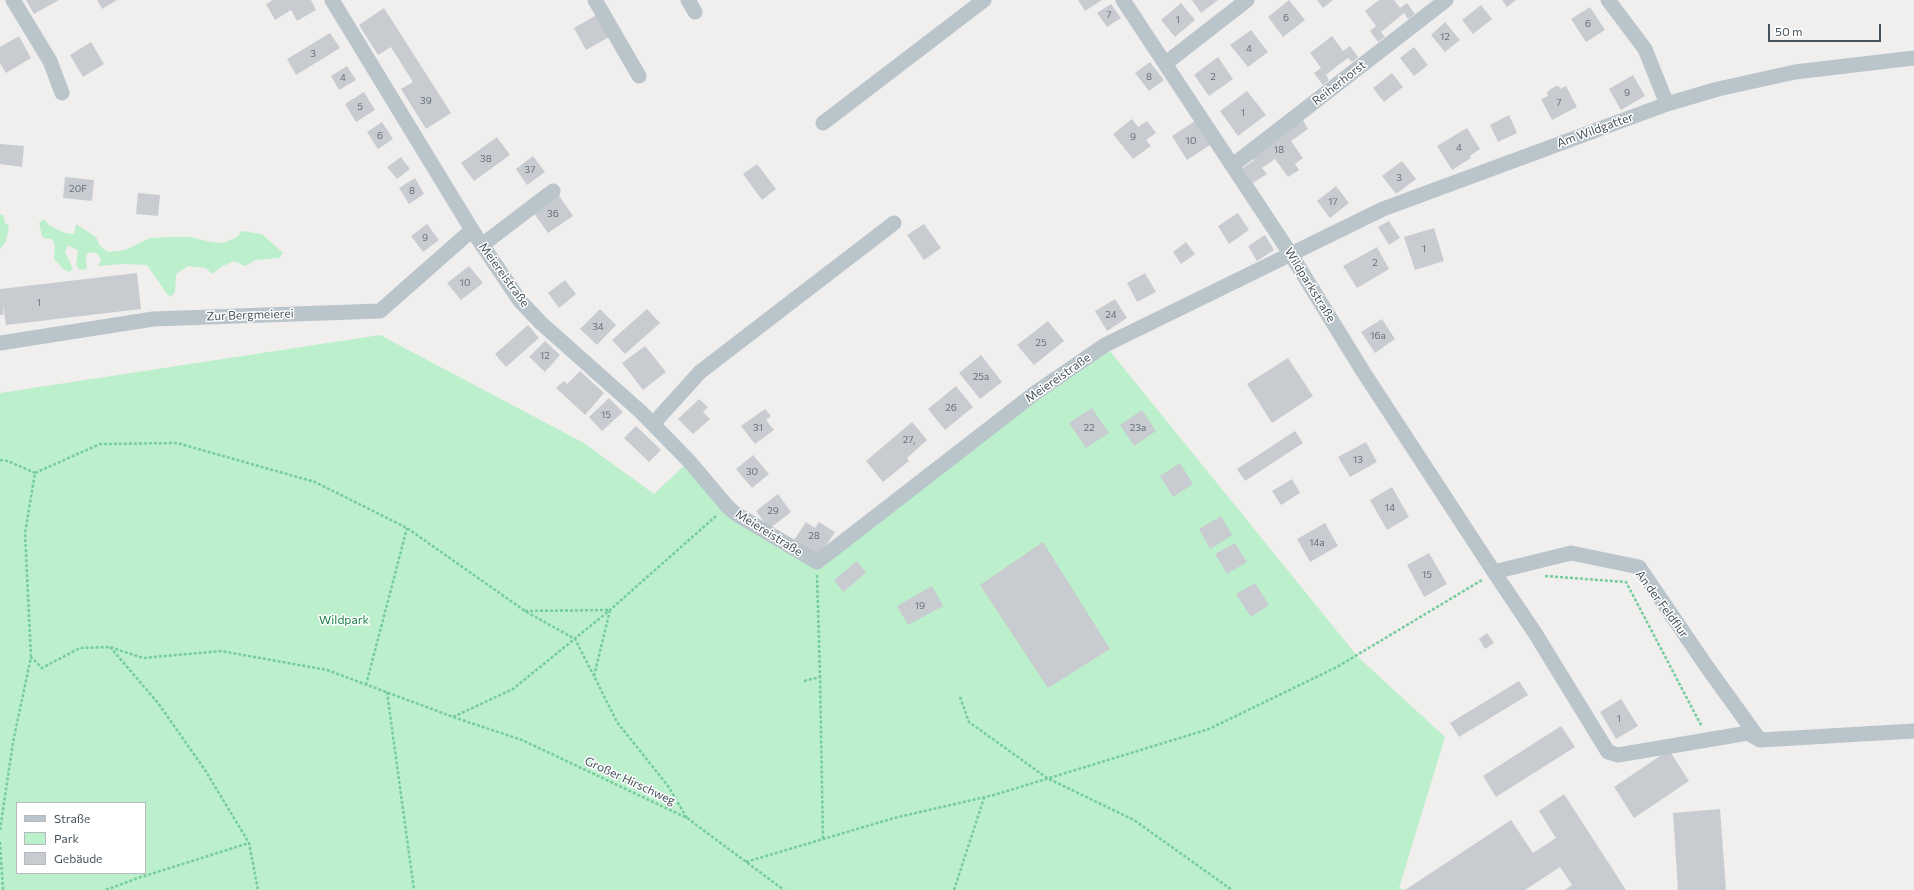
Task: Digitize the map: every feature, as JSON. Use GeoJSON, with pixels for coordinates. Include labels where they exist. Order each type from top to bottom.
{"type":"FeatureCollection","features":[{"type":"Feature","properties":{"kind":"street"},"geometry":{"type":"LineString","coordinates":[[13,0],[50,61],[62,93]]}},
{"type":"Feature","properties":{"kind":"street","name":"Meiereistraße"},"geometry":{"type":"LineString","coordinates":[[332,0],[472,230],[520,301],[540,322],[653,424],[689,461],[727,506],[736,514],[817,562],[1035,393],[1105,345],[1290,253]]}},
{"type":"Feature","properties":{"kind":"street"},"geometry":{"type":"LineString","coordinates":[[595,0],[639,76]]}},
{"type":"Feature","properties":{"kind":"street"},"geometry":{"type":"LineString","coordinates":[[823,123],[984,0]]}},
{"type":"Feature","properties":{"kind":"street","name":"Wildparkstraße"},"geometry":{"type":"LineString","coordinates":[[1123,0],[1290,253],[1364,373],[1535,633],[1608,752],[1618,755],[1748,733],[1760,740]]}},
{"type":"Feature","properties":{"kind":"street"},"geometry":{"type":"LineString","coordinates":[[1166,63],[1247,0]]}},
{"type":"Feature","properties":{"kind":"street","name":"Reiherhorst"},"geometry":{"type":"LineString","coordinates":[[1233,165],[1446,0]]}},
{"type":"Feature","properties":{"kind":"street"},"geometry":{"type":"LineString","coordinates":[[1608,0],[1645,49],[1666,104]]}},
{"type":"Feature","properties":{"kind":"street","name":"Am Wildgatter"},"geometry":{"type":"LineString","coordinates":[[1290,253],[1383,209],[1666,104],[1718,89],[1795,72],[1914,58]]}},
{"type":"Feature","properties":{"kind":"street"},"geometry":{"type":"LineString","coordinates":[[482,245],[554,190]]}},
{"type":"Feature","properties":{"kind":"street"},"geometry":{"type":"LineString","coordinates":[[653,424],[700,372],[894,223]]}},
{"type":"Feature","properties":{"kind":"street","name":"Zur Bergmeierei"},"geometry":{"type":"LineString","coordinates":[[0,342],[153,319],[380,311],[472,230]]}},
{"type":"Feature","properties":{"kind":"street","name":"An der Feldflur"},"geometry":{"type":"LineString","coordinates":[[1494,572],[1570,552],[1638,567],[1707,667],[1760,740]]}},
{"type":"Feature","properties":{"kind":"street"},"geometry":{"type":"LineString","coordinates":[[1760,740],[1914,731]]}},
{"type":"Feature","properties":{"kind":"path"},"geometry":{"type":"LineString","coordinates":[[0,460],[8,461],[36,473],[100,444],[177,442],[315,482],[407,528],[524,611],[574,639],[617,722],[668,786],[687,818]]}},
{"type":"Feature","properties":{"kind":"path"},"geometry":{"type":"LineString","coordinates":[[0,830],[13,742],[31,657],[25,532],[36,473]]}},
{"type":"Feature","properties":{"kind":"path"},"geometry":{"type":"LineString","coordinates":[[453,717],[513,689],[610,610],[727,506]]}},
{"type":"Feature","properties":{"kind":"path"},"geometry":{"type":"LineString","coordinates":[[366,685],[407,528]]}},
{"type":"Feature","properties":{"kind":"path"},"geometry":{"type":"LineString","coordinates":[[817,562],[823,839]]}},
{"type":"Feature","properties":{"kind":"path"},"geometry":{"type":"LineString","coordinates":[[746,862],[894,818],[984,798],[1209,729],[1337,667],[1494,572]]}},
{"type":"Feature","properties":{"kind":"path"},"geometry":{"type":"LineString","coordinates":[[1540,576],[1626,582],[1708,739]]}},
{"type":"Feature","properties":{"kind":"path"},"geometry":{"type":"LineString","coordinates":[[524,611],[610,610]]}},
{"type":"Feature","properties":{"kind":"path"},"geometry":{"type":"LineString","coordinates":[[594,676],[610,610]]}},
{"type":"Feature","properties":{"kind":"path"},"geometry":{"type":"LineString","coordinates":[[31,657],[42,668],[80,648],[110,647],[162,709],[205,770],[249,843],[258,890]]}},
{"type":"Feature","properties":{"kind":"path","name":"Großer Hirschweg"},"geometry":{"type":"LineString","coordinates":[[110,647],[143,658],[221,650],[327,670],[453,717],[522,740],[687,818],[784,890]]}},
{"type":"Feature","properties":{"kind":"path"},"geometry":{"type":"LineString","coordinates":[[804,681],[820,677]]}},
{"type":"Feature","properties":{"kind":"path"},"geometry":{"type":"LineString","coordinates":[[387,692],[414,890]]}},
{"type":"Feature","properties":{"kind":"path"},"geometry":{"type":"LineString","coordinates":[[960,697],[969,722],[1046,778],[1134,820],[1232,890]]}},
{"type":"Feature","properties":{"kind":"path"},"geometry":{"type":"LineString","coordinates":[[954,890],[984,798]]}},
{"type":"Feature","properties":{"kind":"path"},"geometry":{"type":"LineString","coordinates":[[0,842],[3,890]]}},
{"type":"Feature","properties":{"kind":"path"},"geometry":{"type":"LineString","coordinates":[[106,890],[135,878],[249,843]]}},
{"type":"Feature","properties":{"kind":"green space"},"geometry":{"type":"Polygon","coordinates":[[[0,214],[4,216],[4,222],[9,226],[6,241],[0,249],[0,214]]]}},
{"type":"Feature","properties":{"kind":"green space"},"geometry":{"type":"Polygon","coordinates":[[[44,219],[49,225],[65,233],[74,234],[76,224],[96,237],[100,246],[108,252],[125,250],[150,238],[190,237],[211,242],[224,243],[237,237],[242,231],[262,234],[283,253],[279,258],[256,260],[245,266],[234,261],[221,267],[213,274],[205,268],[188,266],[176,274],[175,292],[171,297],[167,294],[147,265],[123,264],[98,266],[101,259],[97,253],[89,252],[86,256],[87,268],[84,270],[79,269],[76,265],[78,250],[68,245],[65,252],[73,269],[69,272],[63,269],[54,259],[55,245],[52,239],[44,238],[42,236],[39,223],[44,219]]]}},
{"type":"Feature","properties":{"kind":"green space","name":"Wildpark"},"geometry":{"type":"Polygon","coordinates":[[[380,335],[584,443],[654,494],[689,461],[727,506],[817,562],[1105,345],[1358,657],[1445,737],[1399,888],[1405,890],[0,890],[0,393],[380,335]]]}},
{"type":"Feature","properties":{"kind":"building"},"geometry":{"type":"Polygon","coordinates":[[[26,0],[59,0],[34,14],[26,0]]]}},
{"type":"Feature","properties":{"kind":"building"},"geometry":{"type":"Polygon","coordinates":[[[97,0],[117,0],[102,9],[97,0]]]}},
{"type":"Feature","properties":{"kind":"building"},"geometry":{"type":"Polygon","coordinates":[[[273,0],[311,0],[316,10],[297,21],[291,10],[275,20],[266,4],[273,0]]]}},
{"type":"Feature","properties":{"kind":"building"},"geometry":{"type":"Polygon","coordinates":[[[1078,0],[1102,0],[1085,11],[1078,0]]]}},
{"type":"Feature","properties":{"kind":"building"},"geometry":{"type":"Polygon","coordinates":[[[1192,0],[1218,0],[1201,13],[1192,0]]]}},
{"type":"Feature","properties":{"kind":"building"},"geometry":{"type":"Polygon","coordinates":[[[1289,0],[1305,20],[1283,37],[1268,17],[1289,0]]]}},
{"type":"Feature","properties":{"kind":"building"},"geometry":{"type":"Polygon","coordinates":[[[1317,0],[1333,0],[1323,8],[1317,0]]]}},
{"type":"Feature","properties":{"kind":"building"},"geometry":{"type":"Polygon","coordinates":[[[1379,0],[1394,0],[1400,8],[1407,3],[1415,14],[1408,19],[1404,13],[1381,32],[1385,37],[1378,42],[1370,31],[1376,26],[1365,11],[1379,0]]]}},
{"type":"Feature","properties":{"kind":"building"},"geometry":{"type":"Polygon","coordinates":[[[1502,0],[1516,0],[1507,7],[1502,0]]]}},
{"type":"Feature","properties":{"kind":"building"},"geometry":{"type":"Polygon","coordinates":[[[1181,3],[1195,20],[1175,37],[1161,20],[1181,3]]]}},
{"type":"Feature","properties":{"kind":"building"},"geometry":{"type":"Polygon","coordinates":[[[1111,4],[1121,18],[1107,27],[1097,13],[1111,4]]]}},
{"type":"Feature","properties":{"kind":"building"},"geometry":{"type":"Polygon","coordinates":[[[1481,5],[1492,19],[1473,34],[1462,20],[1481,5]]]}},
{"type":"Feature","properties":{"kind":"building"},"geometry":{"type":"Polygon","coordinates":[[[1590,7],[1605,30],[1586,42],[1571,19],[1590,7]]]}},
{"type":"Feature","properties":{"kind":"building"},"geometry":{"type":"Polygon","coordinates":[[[384,8],[451,113],[426,129],[401,89],[413,82],[391,47],[378,55],[359,25],[384,8]]]}},
{"type":"Feature","properties":{"kind":"building"},"geometry":{"type":"Polygon","coordinates":[[[598,14],[611,36],[586,50],[574,28],[598,14]]]}},
{"type":"Feature","properties":{"kind":"building"},"geometry":{"type":"Polygon","coordinates":[[[1445,22],[1460,40],[1445,52],[1431,35],[1445,22]]]}},
{"type":"Feature","properties":{"kind":"building"},"geometry":{"type":"Polygon","coordinates":[[[1251,30],[1268,52],[1248,67],[1230,45],[1251,30]]]}},
{"type":"Feature","properties":{"kind":"building"},"geometry":{"type":"Polygon","coordinates":[[[330,33],[340,48],[296,75],[287,59],[330,33]]]}},
{"type":"Feature","properties":{"kind":"building"},"geometry":{"type":"Polygon","coordinates":[[[19,36],[31,58],[6,73],[0,63],[0,47],[19,36]]]}},
{"type":"Feature","properties":{"kind":"building"},"geometry":{"type":"Polygon","coordinates":[[[1332,36],[1343,51],[1350,46],[1358,57],[1352,62],[1348,58],[1337,66],[1326,75],[1329,80],[1323,85],[1314,73],[1321,68],[1310,53],[1332,36]]]}},
{"type":"Feature","properties":{"kind":"building"},"geometry":{"type":"Polygon","coordinates":[[[91,42],[104,64],[83,77],[70,55],[91,42]]]}},
{"type":"Feature","properties":{"kind":"building"},"geometry":{"type":"Polygon","coordinates":[[[1414,47],[1428,65],[1414,76],[1400,58],[1414,47]]]}},
{"type":"Feature","properties":{"kind":"building"},"geometry":{"type":"Polygon","coordinates":[[[1218,57],[1233,79],[1209,96],[1194,75],[1218,57]]]}},
{"type":"Feature","properties":{"kind":"building"},"geometry":{"type":"Polygon","coordinates":[[[1150,62],[1164,80],[1149,91],[1135,73],[1150,62]]]}},
{"type":"Feature","properties":{"kind":"building"},"geometry":{"type":"Polygon","coordinates":[[[347,66],[356,80],[339,90],[331,76],[347,66]]]}},
{"type":"Feature","properties":{"kind":"building"},"geometry":{"type":"Polygon","coordinates":[[[1392,73],[1403,87],[1384,102],[1373,88],[1392,73]]]}},
{"type":"Feature","properties":{"kind":"building"},"geometry":{"type":"Polygon","coordinates":[[[1633,75],[1645,96],[1621,110],[1609,89],[1633,75]]]}},
{"type":"Feature","properties":{"kind":"building"},"geometry":{"type":"Polygon","coordinates":[[[1559,86],[1560,89],[1566,86],[1577,107],[1552,120],[1541,99],[1548,96],[1547,93],[1549,90],[1559,86]]]}},
{"type":"Feature","properties":{"kind":"building"},"geometry":{"type":"Polygon","coordinates":[[[1247,91],[1266,115],[1238,136],[1220,111],[1247,91]]]}},
{"type":"Feature","properties":{"kind":"building"},"geometry":{"type":"Polygon","coordinates":[[[364,92],[375,110],[356,122],[345,104],[364,92]]]}},
{"type":"Feature","properties":{"kind":"building"},"geometry":{"type":"Polygon","coordinates":[[[1509,115],[1517,133],[1498,142],[1490,125],[1509,115]]]}},
{"type":"Feature","properties":{"kind":"building"},"geometry":{"type":"Polygon","coordinates":[[[1132,119],[1138,127],[1147,121],[1156,133],[1146,140],[1151,146],[1133,159],[1113,134],[1132,119]]]}},
{"type":"Feature","properties":{"kind":"building"},"geometry":{"type":"Polygon","coordinates":[[[1303,120],[1308,129],[1291,141],[1303,158],[1295,164],[1299,170],[1288,177],[1275,159],[1262,168],[1267,174],[1253,183],[1243,168],[1254,160],[1251,156],[1303,120]]]}},
{"type":"Feature","properties":{"kind":"building"},"geometry":{"type":"Polygon","coordinates":[[[1195,121],[1210,145],[1187,160],[1172,136],[1195,121]]]}},
{"type":"Feature","properties":{"kind":"building"},"geometry":{"type":"Polygon","coordinates":[[[382,122],[393,139],[378,149],[367,132],[382,122]]]}},
{"type":"Feature","properties":{"kind":"building"},"geometry":{"type":"Polygon","coordinates":[[[1467,128],[1480,149],[1470,156],[1471,158],[1452,170],[1437,146],[1467,128]]]}},
{"type":"Feature","properties":{"kind":"building"},"geometry":{"type":"Polygon","coordinates":[[[497,137],[510,155],[474,181],[461,163],[497,137]]]}},
{"type":"Feature","properties":{"kind":"building"},"geometry":{"type":"Polygon","coordinates":[[[0,144],[24,146],[22,167],[0,164],[0,144]]]}},
{"type":"Feature","properties":{"kind":"building"},"geometry":{"type":"Polygon","coordinates":[[[533,156],[545,172],[527,185],[516,169],[533,156]]]}},
{"type":"Feature","properties":{"kind":"building"},"geometry":{"type":"Polygon","coordinates":[[[401,157],[410,169],[397,179],[387,167],[401,157]]]}},
{"type":"Feature","properties":{"kind":"building"},"geometry":{"type":"Polygon","coordinates":[[[1402,161],[1416,179],[1396,194],[1382,176],[1402,161]]]}},
{"type":"Feature","properties":{"kind":"building"},"geometry":{"type":"Polygon","coordinates":[[[757,164],[776,189],[762,200],[743,174],[757,164]]]}},
{"type":"Feature","properties":{"kind":"building"},"geometry":{"type":"Polygon","coordinates":[[[65,177],[94,180],[92,201],[63,198],[65,177]]]}},
{"type":"Feature","properties":{"kind":"building"},"geometry":{"type":"Polygon","coordinates":[[[415,178],[424,194],[409,204],[399,188],[415,178]]]}},
{"type":"Feature","properties":{"kind":"building"},"geometry":{"type":"Polygon","coordinates":[[[1336,186],[1349,203],[1330,218],[1317,201],[1336,186]]]}},
{"type":"Feature","properties":{"kind":"building"},"geometry":{"type":"Polygon","coordinates":[[[138,193],[160,195],[158,216],[136,214],[138,193]]]}},
{"type":"Feature","properties":{"kind":"building"},"geometry":{"type":"Polygon","coordinates":[[[558,194],[573,216],[548,233],[533,212],[558,194]]]}},
{"type":"Feature","properties":{"kind":"building"},"geometry":{"type":"Polygon","coordinates":[[[1238,213],[1249,230],[1229,244],[1218,226],[1238,213]]]}},
{"type":"Feature","properties":{"kind":"building"},"geometry":{"type":"Polygon","coordinates":[[[1389,221],[1400,238],[1389,245],[1378,227],[1389,221]]]}},
{"type":"Feature","properties":{"kind":"building"},"geometry":{"type":"Polygon","coordinates":[[[427,224],[439,240],[423,252],[411,236],[427,224]]]}},
{"type":"Feature","properties":{"kind":"building"},"geometry":{"type":"Polygon","coordinates":[[[924,224],[941,248],[924,260],[907,235],[924,224]]]}},
{"type":"Feature","properties":{"kind":"building"},"geometry":{"type":"Polygon","coordinates":[[[1434,228],[1444,261],[1415,270],[1404,237],[1434,228]]]}},
{"type":"Feature","properties":{"kind":"building"},"geometry":{"type":"Polygon","coordinates":[[[1265,235],[1274,250],[1257,261],[1248,246],[1265,235]]]}},
{"type":"Feature","properties":{"kind":"building"},"geometry":{"type":"Polygon","coordinates":[[[1186,242],[1195,254],[1181,264],[1173,252],[1186,242]]]}},
{"type":"Feature","properties":{"kind":"building"},"geometry":{"type":"Polygon","coordinates":[[[1377,247],[1389,269],[1357,288],[1343,266],[1377,247]]]}},
{"type":"Feature","properties":{"kind":"building"},"geometry":{"type":"Polygon","coordinates":[[[469,266],[483,283],[461,300],[447,283],[469,266]]]}},
{"type":"Feature","properties":{"kind":"building"},"geometry":{"type":"Polygon","coordinates":[[[137,273],[141,309],[6,325],[3,306],[3,315],[0,315],[0,289],[137,273]]]}},
{"type":"Feature","properties":{"kind":"building"},"geometry":{"type":"Polygon","coordinates":[[[1145,273],[1156,292],[1137,302],[1127,283],[1145,273]]]}},
{"type":"Feature","properties":{"kind":"building"},"geometry":{"type":"Polygon","coordinates":[[[565,280],[576,294],[559,308],[548,293],[565,280]]]}},
{"type":"Feature","properties":{"kind":"building"},"geometry":{"type":"Polygon","coordinates":[[[1115,299],[1127,318],[1107,331],[1095,311],[1115,299]]]}},
{"type":"Feature","properties":{"kind":"building"},"geometry":{"type":"Polygon","coordinates":[[[600,309],[616,325],[597,345],[580,329],[600,309]]]}},
{"type":"Feature","properties":{"kind":"building"},"geometry":{"type":"Polygon","coordinates":[[[647,309],[660,323],[625,354],[612,340],[647,309]]]}},
{"type":"Feature","properties":{"kind":"building"},"geometry":{"type":"Polygon","coordinates":[[[1382,319],[1395,339],[1375,353],[1361,332],[1382,319]]]}},
{"type":"Feature","properties":{"kind":"building"},"geometry":{"type":"Polygon","coordinates":[[[1048,321],[1064,341],[1034,365],[1017,345],[1048,321]]]}},
{"type":"Feature","properties":{"kind":"building"},"geometry":{"type":"Polygon","coordinates":[[[528,325],[539,338],[506,367],[495,354],[528,325]]]}},
{"type":"Feature","properties":{"kind":"building"},"geometry":{"type":"Polygon","coordinates":[[[545,341],[560,355],[545,372],[529,357],[545,341]]]}},
{"type":"Feature","properties":{"kind":"building"},"geometry":{"type":"Polygon","coordinates":[[[645,346],[666,372],[643,390],[622,363],[645,346]]]}},
{"type":"Feature","properties":{"kind":"building"},"geometry":{"type":"Polygon","coordinates":[[[981,355],[1002,382],[980,399],[959,373],[981,355]]]}},
{"type":"Feature","properties":{"kind":"building"},"geometry":{"type":"Polygon","coordinates":[[[1288,358],[1313,396],[1272,423],[1247,384],[1288,358]]]}},
{"type":"Feature","properties":{"kind":"building"},"geometry":{"type":"Polygon","coordinates":[[[580,371],[604,393],[585,415],[556,388],[564,381],[567,384],[580,371]]]}},
{"type":"Feature","properties":{"kind":"building"},"geometry":{"type":"Polygon","coordinates":[[[956,386],[973,407],[945,430],[928,409],[956,386]]]}},
{"type":"Feature","properties":{"kind":"building"},"geometry":{"type":"Polygon","coordinates":[[[609,398],[623,412],[602,431],[589,417],[609,398]]]}},
{"type":"Feature","properties":{"kind":"building"},"geometry":{"type":"Polygon","coordinates":[[[699,399],[708,407],[703,412],[710,419],[693,434],[678,419],[699,399]]]}},
{"type":"Feature","properties":{"kind":"building"},"geometry":{"type":"Polygon","coordinates":[[[1092,408],[1109,433],[1086,448],[1069,423],[1092,408]]]}},
{"type":"Feature","properties":{"kind":"building"},"geometry":{"type":"Polygon","coordinates":[[[765,409],[771,416],[766,420],[774,430],[755,444],[741,426],[765,409]]]}},
{"type":"Feature","properties":{"kind":"building"},"geometry":{"type":"Polygon","coordinates":[[[1142,410],[1156,431],[1134,446],[1120,425],[1142,410]]]}},
{"type":"Feature","properties":{"kind":"building"},"geometry":{"type":"Polygon","coordinates":[[[912,422],[927,440],[907,458],[909,461],[883,482],[866,461],[912,422]]]}},
{"type":"Feature","properties":{"kind":"building"},"geometry":{"type":"Polygon","coordinates":[[[636,426],[661,450],[649,462],[624,438],[636,426]]]}},
{"type":"Feature","properties":{"kind":"building"},"geometry":{"type":"Polygon","coordinates":[[[1295,431],[1303,443],[1245,481],[1237,469],[1295,431]]]}},
{"type":"Feature","properties":{"kind":"building"},"geometry":{"type":"Polygon","coordinates":[[[1366,442],[1377,462],[1350,477],[1338,457],[1366,442]]]}},
{"type":"Feature","properties":{"kind":"building"},"geometry":{"type":"Polygon","coordinates":[[[753,455],[769,474],[752,488],[736,469],[753,455]]]}},
{"type":"Feature","properties":{"kind":"building"},"geometry":{"type":"Polygon","coordinates":[[[1180,463],[1193,484],[1173,497],[1160,476],[1180,463]]]}},
{"type":"Feature","properties":{"kind":"building"},"geometry":{"type":"Polygon","coordinates":[[[1292,479],[1300,493],[1281,505],[1272,491],[1292,479]]]}},
{"type":"Feature","properties":{"kind":"building"},"geometry":{"type":"Polygon","coordinates":[[[1392,487],[1409,517],[1387,530],[1370,500],[1392,487]]]}},
{"type":"Feature","properties":{"kind":"building"},"geometry":{"type":"Polygon","coordinates":[[[778,494],[791,512],[769,529],[756,511],[778,494]]]}},
{"type":"Feature","properties":{"kind":"building"},"geometry":{"type":"Polygon","coordinates":[[[1221,516],[1232,535],[1210,549],[1199,529],[1221,516]]]}},
{"type":"Feature","properties":{"kind":"building"},"geometry":{"type":"Polygon","coordinates":[[[806,522],[815,528],[819,522],[835,532],[819,556],[794,540],[806,522]]]}},
{"type":"Feature","properties":{"kind":"building"},"geometry":{"type":"Polygon","coordinates":[[[1325,523],[1338,546],[1310,562],[1297,539],[1325,523]]]}},
{"type":"Feature","properties":{"kind":"building"},"geometry":{"type":"Polygon","coordinates":[[[1043,542],[1110,649],[1048,688],[980,585],[1043,542]]]}},
{"type":"Feature","properties":{"kind":"building"},"geometry":{"type":"Polygon","coordinates":[[[1235,543],[1247,562],[1227,574],[1215,554],[1235,543]]]}},
{"type":"Feature","properties":{"kind":"building"},"geometry":{"type":"Polygon","coordinates":[[[1429,553],[1447,584],[1424,597],[1407,565],[1429,553]]]}},
{"type":"Feature","properties":{"kind":"building"},"geometry":{"type":"Polygon","coordinates":[[[857,561],[866,573],[843,592],[834,580],[857,561]]]}},
{"type":"Feature","properties":{"kind":"building"},"geometry":{"type":"Polygon","coordinates":[[[1255,583],[1269,605],[1251,617],[1236,594],[1255,583]]]}},
{"type":"Feature","properties":{"kind":"building"},"geometry":{"type":"Polygon","coordinates":[[[932,586],[943,606],[908,625],[897,606],[932,586]]]}},
{"type":"Feature","properties":{"kind":"building"},"geometry":{"type":"Polygon","coordinates":[[[1487,633],[1494,643],[1485,649],[1479,639],[1487,633]]]}},
{"type":"Feature","properties":{"kind":"building"},"geometry":{"type":"Polygon","coordinates":[[[1519,681],[1528,695],[1459,737],[1450,723],[1519,681]]]}},
{"type":"Feature","properties":{"kind":"building"},"geometry":{"type":"Polygon","coordinates":[[[1621,699],[1638,726],[1616,739],[1600,712],[1621,699]]]}},
{"type":"Feature","properties":{"kind":"building"},"geometry":{"type":"Polygon","coordinates":[[[1561,726],[1575,747],[1496,797],[1483,776],[1561,726]]]}},
{"type":"Feature","properties":{"kind":"building"},"geometry":{"type":"Polygon","coordinates":[[[1669,750],[1689,781],[1634,818],[1614,787],[1669,750]]]}},
{"type":"Feature","properties":{"kind":"building"},"geometry":{"type":"Polygon","coordinates":[[[1564,794],[1626,890],[1565,890],[1572,885],[1560,867],[1525,890],[1405,890],[1511,820],[1533,853],[1556,838],[1539,811],[1564,794]]]}},
{"type":"Feature","properties":{"kind":"building"},"geometry":{"type":"Polygon","coordinates":[[[1720,809],[1726,890],[1678,890],[1673,813],[1720,809]]]}}]}
